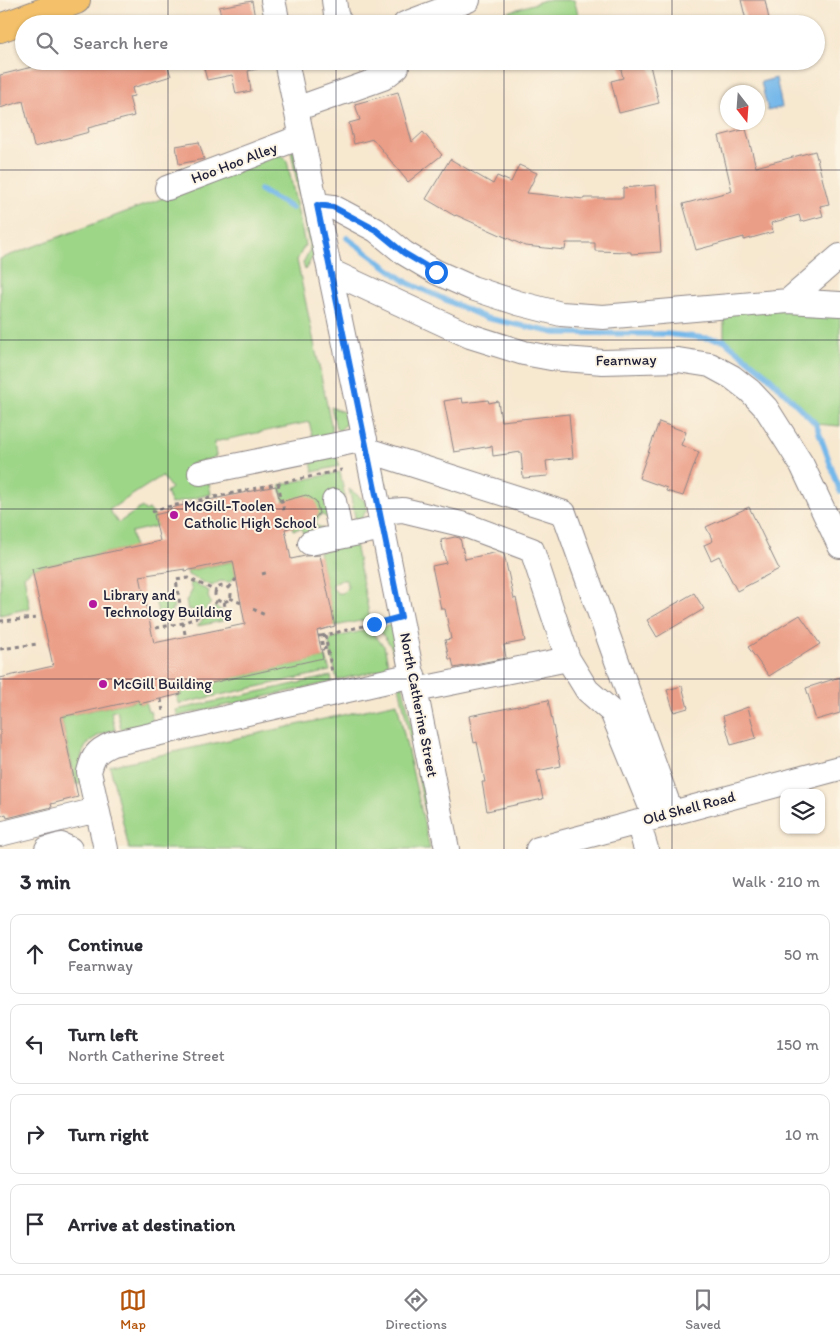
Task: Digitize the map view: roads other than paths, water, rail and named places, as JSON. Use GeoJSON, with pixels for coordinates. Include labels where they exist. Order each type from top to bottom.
{"type":"FeatureCollection","features":[{"type":"Feature","properties":{"kind":"main road"},"geometry":{"type":"LineString","coordinates":[[35,15],[76,0]]}},
{"type":"Feature","properties":{"kind":"main road"},"geometry":{"type":"LineString","coordinates":[[0,28],[15,22]]}},
{"type":"Feature","properties":{"kind":"street"},"geometry":{"type":"LineString","coordinates":[[273,0],[276,15]]}},
{"type":"Feature","properties":{"kind":"street"},"geometry":{"type":"LineString","coordinates":[[334,0],[336,15]]}},
{"type":"Feature","properties":{"kind":"street"},"geometry":{"type":"LineString","coordinates":[[429,15],[468,0]]}},
{"type":"Feature","properties":{"kind":"street","name":"North Catherine Street"},"geometry":{"type":"LineString","coordinates":[[288,70],[382,520],[447,849]]}},
{"type":"Feature","properties":{"kind":"street"},"geometry":{"type":"LineString","coordinates":[[296,109],[383,78],[393,70]]}},
{"type":"Feature","properties":{"kind":"street","name":"Hoo Hoo Alley"},"geometry":{"type":"LineString","coordinates":[[167,188],[301,137]]}},
{"type":"Feature","properties":{"kind":"street"},"geometry":{"type":"LineString","coordinates":[[317,205],[333,207],[376,230],[404,253],[436,272],[472,288],[560,314],[603,317],[788,301],[840,304]]}},
{"type":"Feature","properties":{"kind":"street"},"geometry":{"type":"LineString","coordinates":[[788,301],[840,256]]}},
{"type":"Feature","properties":{"kind":"street","name":"Fearnway"},"geometry":{"type":"LineString","coordinates":[[330,271],[470,336],[524,353],[551,358],[603,362],[645,359],[678,360],[710,365],[725,373],[750,391],[766,408],[802,465],[840,546]]}},
{"type":"Feature","properties":{"kind":"street"},"geometry":{"type":"LineString","coordinates":[[200,473],[366,444],[564,513],[655,817],[646,849]]}},
{"type":"Feature","properties":{"kind":"street"},"geometry":{"type":"LineString","coordinates":[[334,501],[341,536]]}},
{"type":"Feature","properties":{"kind":"street"},"geometry":{"type":"LineString","coordinates":[[310,543],[341,536],[403,510],[464,526],[532,550],[568,659],[587,690],[612,712],[655,817]]}},
{"type":"Feature","properties":{"kind":"street"},"geometry":{"type":"LineString","coordinates":[[106,849],[90,772],[92,760],[100,749],[112,744],[336,693],[415,683],[568,659]]}},
{"type":"Feature","properties":{"kind":"street","name":"Old Shell Road"},"geometry":{"type":"LineString","coordinates":[[538,849],[566,845],[655,817],[840,768]]}},
{"type":"Feature","properties":{"kind":"street"},"geometry":{"type":"LineString","coordinates":[[0,834],[97,810]]}},
{"type":"Feature","properties":{"kind":"street"},"geometry":{"type":"LineString","coordinates":[[47,849],[61,845],[70,849]]}},
{"type":"Feature","properties":{"kind":"water"},"geometry":{"type":"Polygon","coordinates":[[[776,78],[782,107],[768,111],[765,99],[765,85],[762,85],[761,82],[776,78]]]}},
{"type":"Feature","properties":{"kind":"waterway"},"geometry":{"type":"LineString","coordinates":[[260,190],[292,208]]}},
{"type":"Feature","properties":{"kind":"waterway"},"geometry":{"type":"LineString","coordinates":[[347,238],[408,283],[486,318],[556,333],[667,334],[724,340],[766,374],[816,424],[840,491]]}},
{"type":"Feature","properties":{"kind":"place","name":"McGill-Toolen Catholic High School"},"geometry":{"type":"Point","coordinates":[174,515]}},
{"type":"Feature","properties":{"kind":"place","name":"Library and Technology Building"},"geometry":{"type":"Point","coordinates":[93,604]}},
{"type":"Feature","properties":{"kind":"place","name":"McGill Building"},"geometry":{"type":"Point","coordinates":[103,684]}}]}
